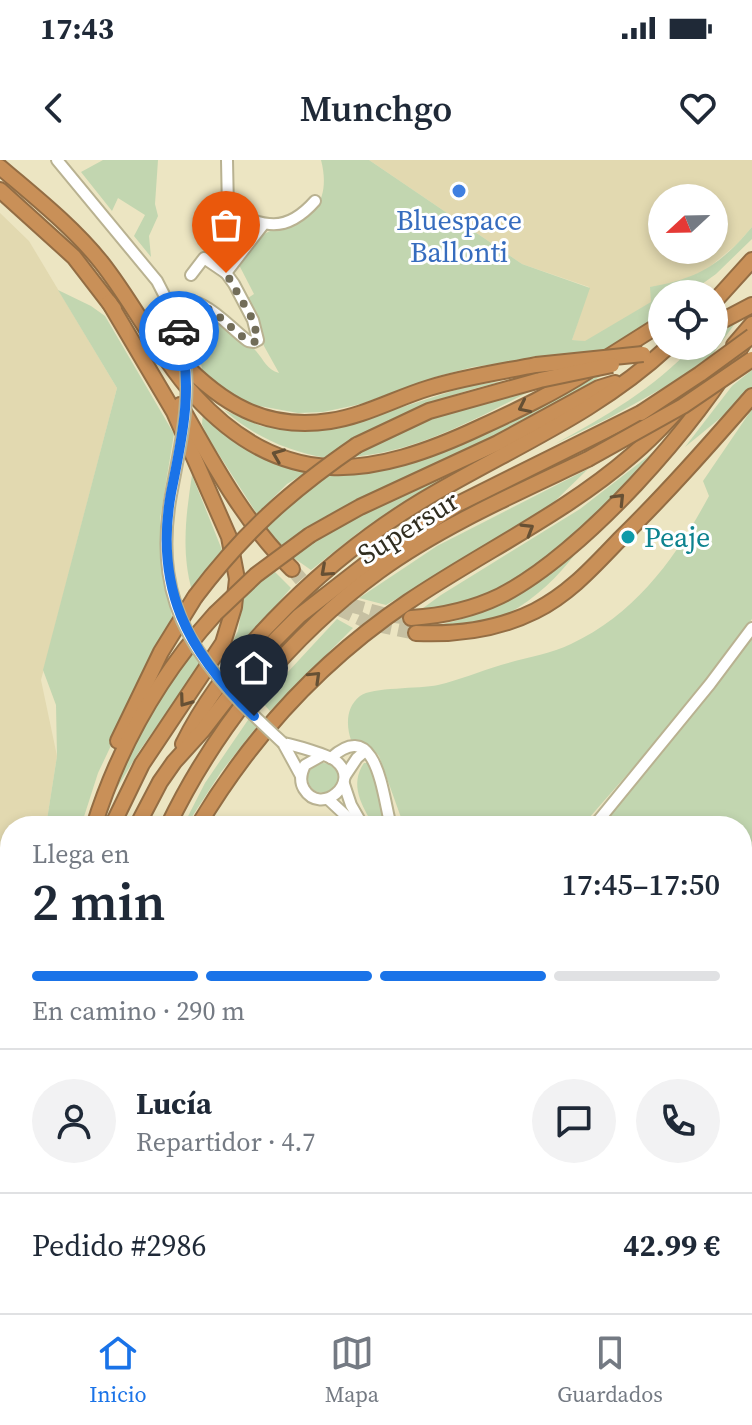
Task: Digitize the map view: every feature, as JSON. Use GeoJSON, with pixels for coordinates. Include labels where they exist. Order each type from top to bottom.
{"type":"FeatureCollection","features":[{"type":"Feature","properties":{"kind":"highway"},"geometry":{"type":"LineString","coordinates":[[0,167],[99,260],[193,394],[232,431],[292,461],[344,469],[399,460],[467,434],[561,388],[648,332]]}},
{"type":"Feature","properties":{"kind":"highway"},"geometry":{"type":"LineString","coordinates":[[0,190],[74,257],[156,363],[247,517],[266,544],[292,569]]}},
{"type":"Feature","properties":{"kind":"highway"},"geometry":{"type":"LineString","coordinates":[[728,286],[752,260]]}},
{"type":"Feature","properties":{"kind":"highway"},"geometry":{"type":"LineString","coordinates":[[109,302],[174,412],[229,537],[237,579],[234,607],[223,643],[142,764],[117,816]]}},
{"type":"Feature","properties":{"kind":"highway"},"geometry":{"type":"LineString","coordinates":[[132,303],[203,384],[230,404],[271,419],[295,422],[330,421],[454,380],[538,372],[648,352]]}},
{"type":"Feature","properties":{"kind":"highway"},"geometry":{"type":"LineString","coordinates":[[728,318],[752,305]]}},
{"type":"Feature","properties":{"kind":"highway"},"geometry":{"type":"LineString","coordinates":[[411,618],[459,612],[501,595],[570,547],[649,468],[695,413],[742,346],[752,325]]}},
{"type":"Feature","properties":{"kind":"highway"},"geometry":{"type":"LineString","coordinates":[[205,816],[251,746],[327,665],[408,602],[569,503],[633,455],[752,325]]}},
{"type":"Feature","properties":{"kind":"highway","name":"Supersur"},"geometry":{"type":"LineString","coordinates":[[174,762],[264,651],[299,616],[371,560],[456,505],[641,413],[752,336]]}},
{"type":"Feature","properties":{"kind":"highway","name":"Supersur"},"geometry":{"type":"LineString","coordinates":[[174,816],[231,719],[281,658],[380,571],[464,520],[588,459],[683,406],[752,359]]}},
{"type":"Feature","properties":{"kind":"highway"},"geometry":{"type":"LineString","coordinates":[[142,816],[193,723],[247,652],[291,602],[332,565],[378,528],[423,500],[561,426],[651,360]]}},
{"type":"Feature","properties":{"kind":"highway"},"geometry":{"type":"LineString","coordinates":[[104,793],[104,777],[129,714],[161,652],[195,597],[234,548],[279,502],[357,445],[429,411],[538,372]]}},
{"type":"Feature","properties":{"kind":"highway"},"geometry":{"type":"LineString","coordinates":[[97,816],[125,746],[152,696],[189,642],[256,575],[310,535],[360,507],[498,443],[599,388],[627,380]]}},
{"type":"Feature","properties":{"kind":"highway"},"geometry":{"type":"LineString","coordinates":[[416,633],[467,632],[508,623],[572,588],[670,490],[752,396]]}},
{"type":"Feature","properties":{"kind":"street"},"geometry":{"type":"LineString","coordinates":[[57,160],[141,259],[176,318],[188,381],[183,439],[166,528],[166,561],[173,597],[188,634],[206,664],[229,692],[283,743],[314,798],[335,796],[357,758],[364,752]]}},
{"type":"Feature","properties":{"kind":"street"},"geometry":{"type":"LineString","coordinates":[[227,160],[228,210],[263,225],[290,221],[315,201]]}},
{"type":"Feature","properties":{"kind":"street"},"geometry":{"type":"LineString","coordinates":[[226,273],[263,225]]}},
{"type":"Feature","properties":{"kind":"street"},"geometry":{"type":"LineString","coordinates":[[169,302],[181,299],[220,314],[243,338],[256,341],[258,334],[253,320],[226,273],[204,258],[191,275]]}},
{"type":"Feature","properties":{"kind":"street"},"geometry":{"type":"LineString","coordinates":[[602,816],[752,628]]}},
{"type":"Feature","properties":{"kind":"street"},"geometry":{"type":"LineString","coordinates":[[283,743],[326,757],[340,765],[356,816]]}},
{"type":"Feature","properties":{"kind":"street"},"geometry":{"type":"LineString","coordinates":[[301,776],[305,765],[338,751],[358,747],[371,755],[378,770],[389,816]]}},
{"type":"Feature","properties":{"kind":"street"},"geometry":{"type":"LineString","coordinates":[[328,799],[348,816]]}},
{"type":"Feature","properties":{"kind":"shaded area"},"geometry":{"type":"Polygon","coordinates":[[[369,160],[752,160],[752,227],[728,252],[728,184],[648,184],[648,264],[713,264],[694,280],[648,280],[648,311],[595,342],[572,340],[589,287],[522,264],[369,160]]]}},
{"type":"Feature","properties":{"kind":"shaded area"},"geometry":{"type":"Polygon","coordinates":[[[0,213],[29,241],[117,388],[41,680],[57,756],[48,816],[0,816],[0,213]]]}},
{"type":"Feature","properties":{"kind":"green space"},"geometry":{"type":"Polygon","coordinates":[[[103,160],[158,160],[155,204],[158,216],[149,236],[151,257],[134,236],[145,215],[118,198],[112,211],[81,172],[103,160]]]}},
{"type":"Feature","properties":{"kind":"green space"},"geometry":{"type":"Polygon","coordinates":[[[321,160],[369,160],[522,264],[590,288],[572,340],[585,341],[648,304],[648,323],[609,349],[473,367],[435,377],[361,404],[323,412],[298,413],[254,405],[225,390],[203,373],[193,328],[186,313],[190,309],[200,312],[226,325],[279,373],[245,300],[254,294],[238,263],[265,234],[289,227],[309,216],[320,201],[321,160]]]}},
{"type":"Feature","properties":{"kind":"green space"},"geometry":{"type":"Polygon","coordinates":[[[752,227],[752,239],[728,262],[728,253],[752,227]]]}},
{"type":"Feature","properties":{"kind":"green space"},"geometry":{"type":"Polygon","coordinates":[[[713,264],[726,264],[708,280],[678,280],[713,264]]]}},
{"type":"Feature","properties":{"kind":"green space"},"geometry":{"type":"Polygon","coordinates":[[[58,290],[105,316],[174,434],[160,519],[161,559],[172,617],[98,773],[84,816],[48,816],[57,756],[56,705],[43,670],[117,388],[58,290]]]}},
{"type":"Feature","properties":{"kind":"green space"},"geometry":{"type":"Polygon","coordinates":[[[705,360],[679,379],[555,444],[646,388],[678,361],[705,360]]]}},
{"type":"Feature","properties":{"kind":"green space"},"geometry":{"type":"Polygon","coordinates":[[[611,369],[530,417],[361,500],[280,547],[262,526],[325,474],[359,474],[428,457],[498,425],[593,373],[611,369]]]}},
{"type":"Feature","properties":{"kind":"green space"},"geometry":{"type":"Polygon","coordinates":[[[752,370],[752,389],[685,447],[732,386],[752,370]]]}},
{"type":"Feature","properties":{"kind":"green space"},"geometry":{"type":"Polygon","coordinates":[[[504,381],[411,410],[367,432],[326,458],[271,441],[224,410],[261,426],[293,431],[337,428],[468,386],[504,381]]]}},
{"type":"Feature","properties":{"kind":"green space"},"geometry":{"type":"Polygon","coordinates":[[[546,383],[427,440],[376,454],[350,457],[422,419],[546,383]]]}},
{"type":"Feature","properties":{"kind":"green space"},"geometry":{"type":"Polygon","coordinates":[[[752,409],[752,619],[674,721],[591,816],[400,816],[379,756],[370,746],[351,740],[348,716],[355,700],[375,691],[454,681],[554,651],[595,631],[635,600],[668,561],[709,496],[703,481],[752,409]]]}},
{"type":"Feature","properties":{"kind":"green space"},"geometry":{"type":"Polygon","coordinates":[[[203,413],[227,435],[250,450],[305,473],[287,484],[257,514],[207,436],[202,424],[203,413]]]}},
{"type":"Feature","properties":{"kind":"green space"},"geometry":{"type":"Polygon","coordinates":[[[660,447],[582,529],[525,574],[493,591],[458,604],[419,611],[580,509],[660,447]]]}},
{"type":"Feature","properties":{"kind":"green space"},"geometry":{"type":"Polygon","coordinates":[[[588,469],[534,518],[386,605],[359,598],[437,546],[588,469]]]}},
{"type":"Feature","properties":{"kind":"green space"},"geometry":{"type":"Polygon","coordinates":[[[192,475],[222,550],[192,591],[186,519],[192,475]]]}},
{"type":"Feature","properties":{"kind":"green space"},"geometry":{"type":"Polygon","coordinates":[[[445,477],[359,532],[311,570],[291,556],[350,520],[445,477]]]}},
{"type":"Feature","properties":{"kind":"green space"},"geometry":{"type":"Polygon","coordinates":[[[576,553],[544,588],[504,616],[469,627],[435,626],[474,615],[510,599],[576,553]]]}},
{"type":"Feature","properties":{"kind":"green space"},"geometry":{"type":"Polygon","coordinates":[[[273,570],[291,588],[226,663],[224,659],[238,631],[244,595],[273,570]]]}},
{"type":"Feature","properties":{"kind":"green space"},"geometry":{"type":"Polygon","coordinates":[[[337,619],[353,628],[270,711],[261,701],[337,619]]]}},
{"type":"Feature","properties":{"kind":"green space"},"geometry":{"type":"Polygon","coordinates":[[[752,633],[752,816],[608,816],[752,633]]]}},
{"type":"Feature","properties":{"kind":"green space"},"geometry":{"type":"Polygon","coordinates":[[[192,647],[202,662],[117,788],[118,777],[147,714],[192,647]]]}},
{"type":"Feature","properties":{"kind":"green space"},"geometry":{"type":"Polygon","coordinates":[[[250,717],[258,725],[221,772],[192,816],[188,816],[205,783],[250,717]]]}},
{"type":"Feature","properties":{"kind":"green space"},"geometry":{"type":"Polygon","coordinates":[[[323,763],[329,764],[337,772],[337,784],[329,792],[323,793],[317,792],[309,784],[308,778],[309,772],[317,764],[323,763]]]}},
{"type":"Feature","properties":{"kind":"green space"},"geometry":{"type":"Polygon","coordinates":[[[364,763],[369,763],[383,816],[368,816],[365,811],[357,787],[364,763]]]}},
{"type":"Feature","properties":{"kind":"tunnel"},"geometry":{"type":"LineString","coordinates":[[292,569],[318,599],[372,624],[416,633]]}},
{"type":"Feature","properties":{"kind":"tunnel"},"geometry":{"type":"LineString","coordinates":[[350,605],[411,618]]}},
{"type":"Feature","properties":{"kind":"way so far"},"geometry":{"type":"LineString","coordinates":[[179,331],[169,302],[181,299],[220,314],[248,341],[258,340],[258,330],[226,273]]}},
{"type":"Feature","properties":{"kind":"place","name":"Bluespace Ballonti"},"geometry":{"type":"Point","coordinates":[459,191]}},
{"type":"Feature","properties":{"kind":"place","name":"Peaje"},"geometry":{"type":"Point","coordinates":[628,537]}},
{"type":"Feature","properties":{"kind":"route"},"geometry":{"type":"LineString","coordinates":[[179,331],[188,381],[183,439],[166,528],[169,579],[179,615],[197,650],[229,692],[254,716]]}}]}
